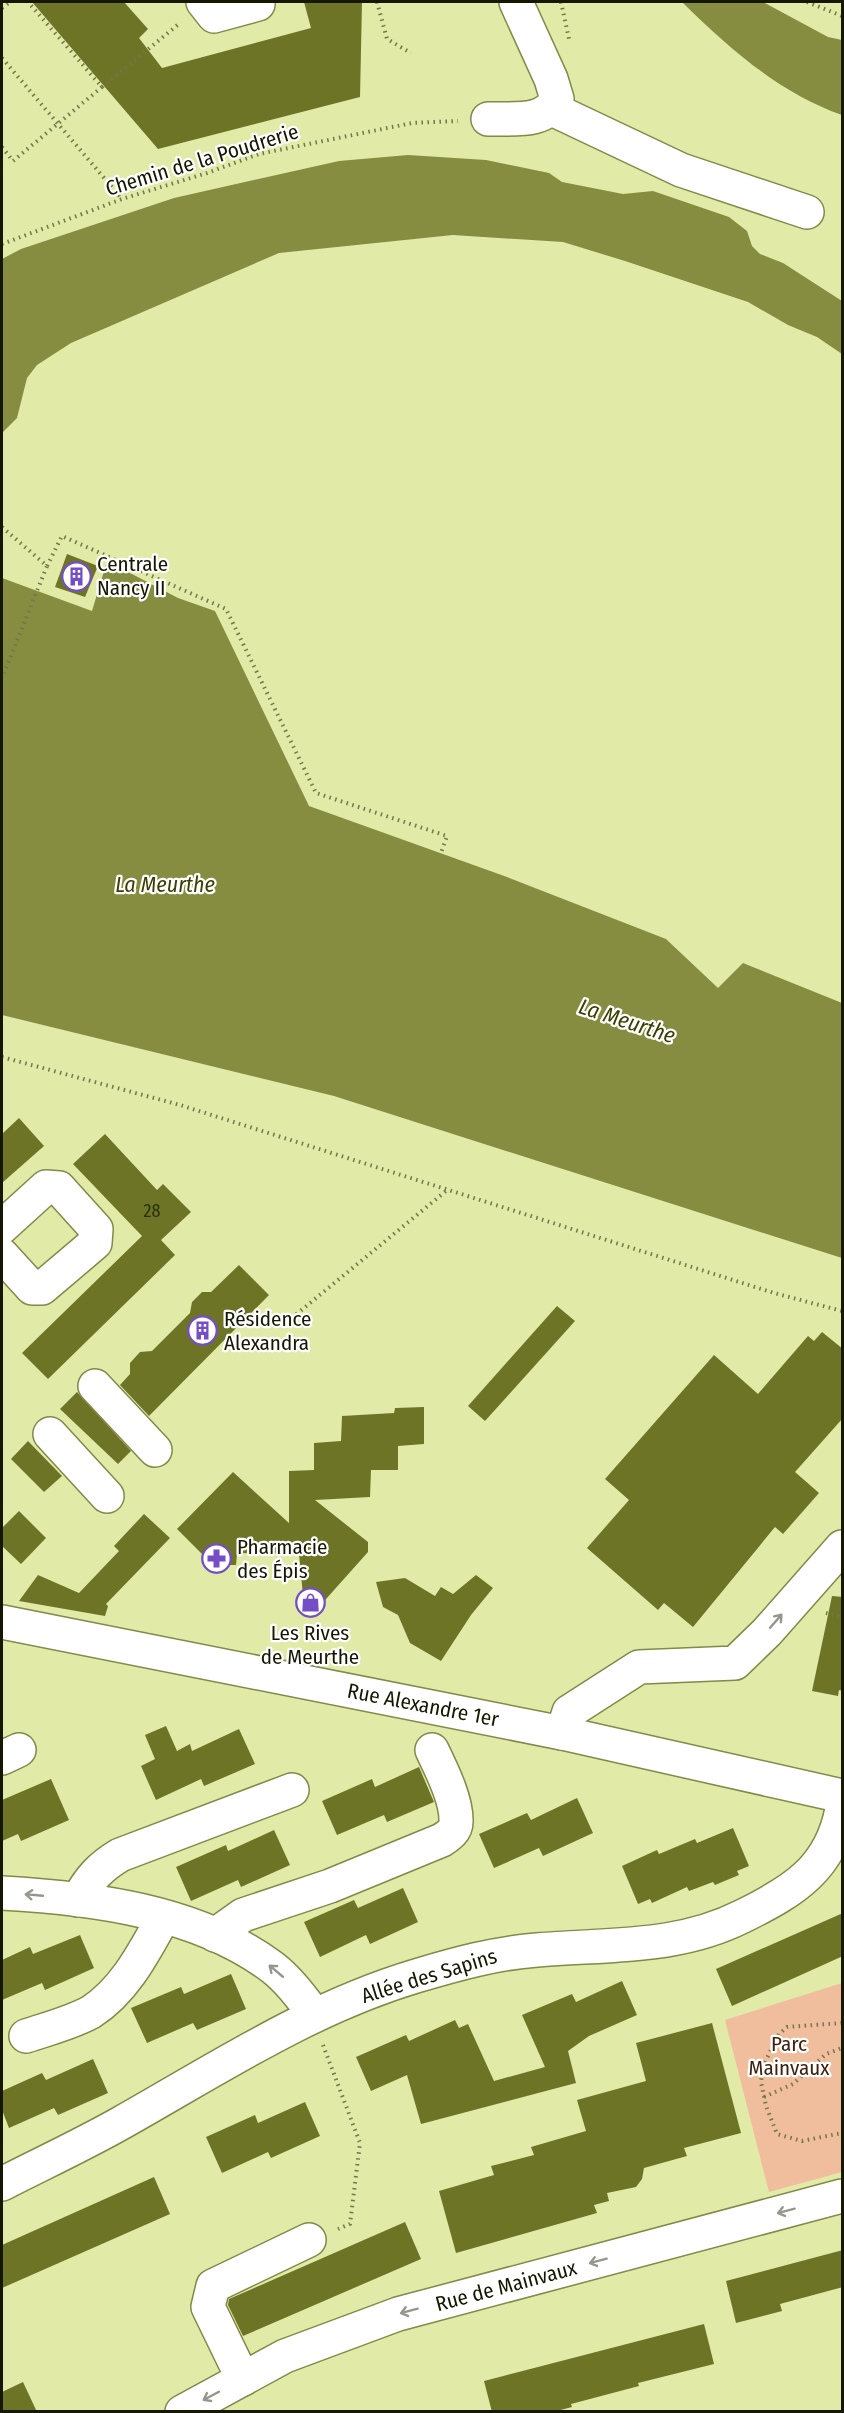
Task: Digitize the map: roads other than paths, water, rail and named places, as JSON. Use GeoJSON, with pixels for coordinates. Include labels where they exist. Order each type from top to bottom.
{"type":"FeatureCollection","features":[{"type":"Feature","properties":{"kind":"street"},"geometry":{"type":"LineString","coordinates":[[203,2],[214,15],[258,4],[258,2]]}},
{"type":"Feature","properties":{"kind":"street"},"geometry":{"type":"LineString","coordinates":[[516,2],[551,94],[681,170],[807,212]]}},
{"type":"Feature","properties":{"kind":"street"},"geometry":{"type":"LineString","coordinates":[[488,119],[541,117],[551,94]]}},
{"type":"Feature","properties":{"kind":"street"},"geometry":{"type":"LineString","coordinates":[[2,1227],[46,1187],[53,1186],[59,1188],[96,1228],[97,1236],[95,1243],[42,1288],[32,1288],[2,1255]]}},
{"type":"Feature","properties":{"kind":"street"},"geometry":{"type":"LineString","coordinates":[[95,1386],[155,1450]]}},
{"type":"Feature","properties":{"kind":"street"},"geometry":{"type":"LineString","coordinates":[[50,1434],[107,1496]]}},
{"type":"Feature","properties":{"kind":"street"},"geometry":{"type":"LineString","coordinates":[[562,1733],[569,1712],[639,1667],[735,1662],[767,1632],[843,1547]]}},
{"type":"Feature","properties":{"kind":"street","name":"Rue Alexandre 1er"},"geometry":{"type":"LineString","coordinates":[[2,1622],[562,1733],[843,1796]]}},
{"type":"Feature","properties":{"kind":"street"},"geometry":{"type":"LineString","coordinates":[[596,1741],[607,1688]]}},
{"type":"Feature","properties":{"kind":"street"},"geometry":{"type":"LineString","coordinates":[[215,1935],[243,1915],[330,1886],[422,1849],[452,1833],[456,1823],[447,1780],[432,1750]]}},
{"type":"Feature","properties":{"kind":"street"},"geometry":{"type":"LineString","coordinates":[[78,1900],[88,1881],[100,1867],[120,1855],[292,1790]]}},
{"type":"Feature","properties":{"kind":"street","name":"Allée des Sapins"},"geometry":{"type":"LineString","coordinates":[[2,2184],[119,2124],[244,2051],[315,2015],[369,1992],[414,1977],[504,1954],[643,1945],[684,1938],[716,1929],[776,1899],[800,1884],[815,1870],[835,1835],[843,1809]]}},
{"type":"Feature","properties":{"kind":"street"},"geometry":{"type":"LineString","coordinates":[[2,1893],[78,1900],[163,1918],[215,1935],[252,1953],[274,1968],[315,2015]]}},
{"type":"Feature","properties":{"kind":"street"},"geometry":{"type":"LineString","coordinates":[[26,2036],[76,2019],[105,2001],[141,1958],[163,1918]]}},
{"type":"Feature","properties":{"kind":"street","name":"Rue de Mainvaux"},"geometry":{"type":"LineString","coordinates":[[182,2412],[311,2345],[398,2314],[843,2196]]}},
{"type":"Feature","properties":{"kind":"street"},"geometry":{"type":"LineString","coordinates":[[243,2379],[208,2307],[213,2286],[309,2240]]}},
{"type":"Feature","properties":{"kind":"water"},"geometry":{"type":"Polygon","coordinates":[[[682,2],[763,2],[828,37],[842,40],[842,115],[797,94],[756,68],[682,2]]]}},
{"type":"Feature","properties":{"kind":"water"},"geometry":{"type":"Polygon","coordinates":[[[408,155],[486,160],[549,173],[562,182],[623,194],[653,191],[729,217],[747,231],[752,246],[760,254],[783,263],[842,301],[842,354],[817,337],[788,325],[748,302],[563,242],[453,235],[279,253],[71,343],[37,365],[27,378],[17,418],[2,433],[2,259],[21,249],[174,198],[339,161],[408,155]]]}},
{"type":"Feature","properties":{"kind":"water","name":"La Meurthe"},"geometry":{"type":"Polygon","coordinates":[[[107,561],[178,598],[215,611],[309,806],[507,877],[666,939],[718,988],[743,963],[842,1003],[842,1258],[334,1096],[2,1015],[2,578],[92,611],[107,561]]]}},
{"type":"Feature","properties":{"kind":"place","name":"Centrale Nancy II"},"geometry":{"type":"Point","coordinates":[76,576]}},
{"type":"Feature","properties":{"kind":"place","name":"Résidence Alexandra"},"geometry":{"type":"Point","coordinates":[203,1331]}},
{"type":"Feature","properties":{"kind":"place","name":"Pharmacie des Épis"},"geometry":{"type":"Point","coordinates":[216,1559]}},
{"type":"Feature","properties":{"kind":"place","name":"Les Rives de Meurthe"},"geometry":{"type":"Point","coordinates":[310,1602]}},
{"type":"Feature","properties":{"kind":"park label","name":"Parc Mainvaux"},"geometry":{"type":"Point","coordinates":[789,2056]}}]}
